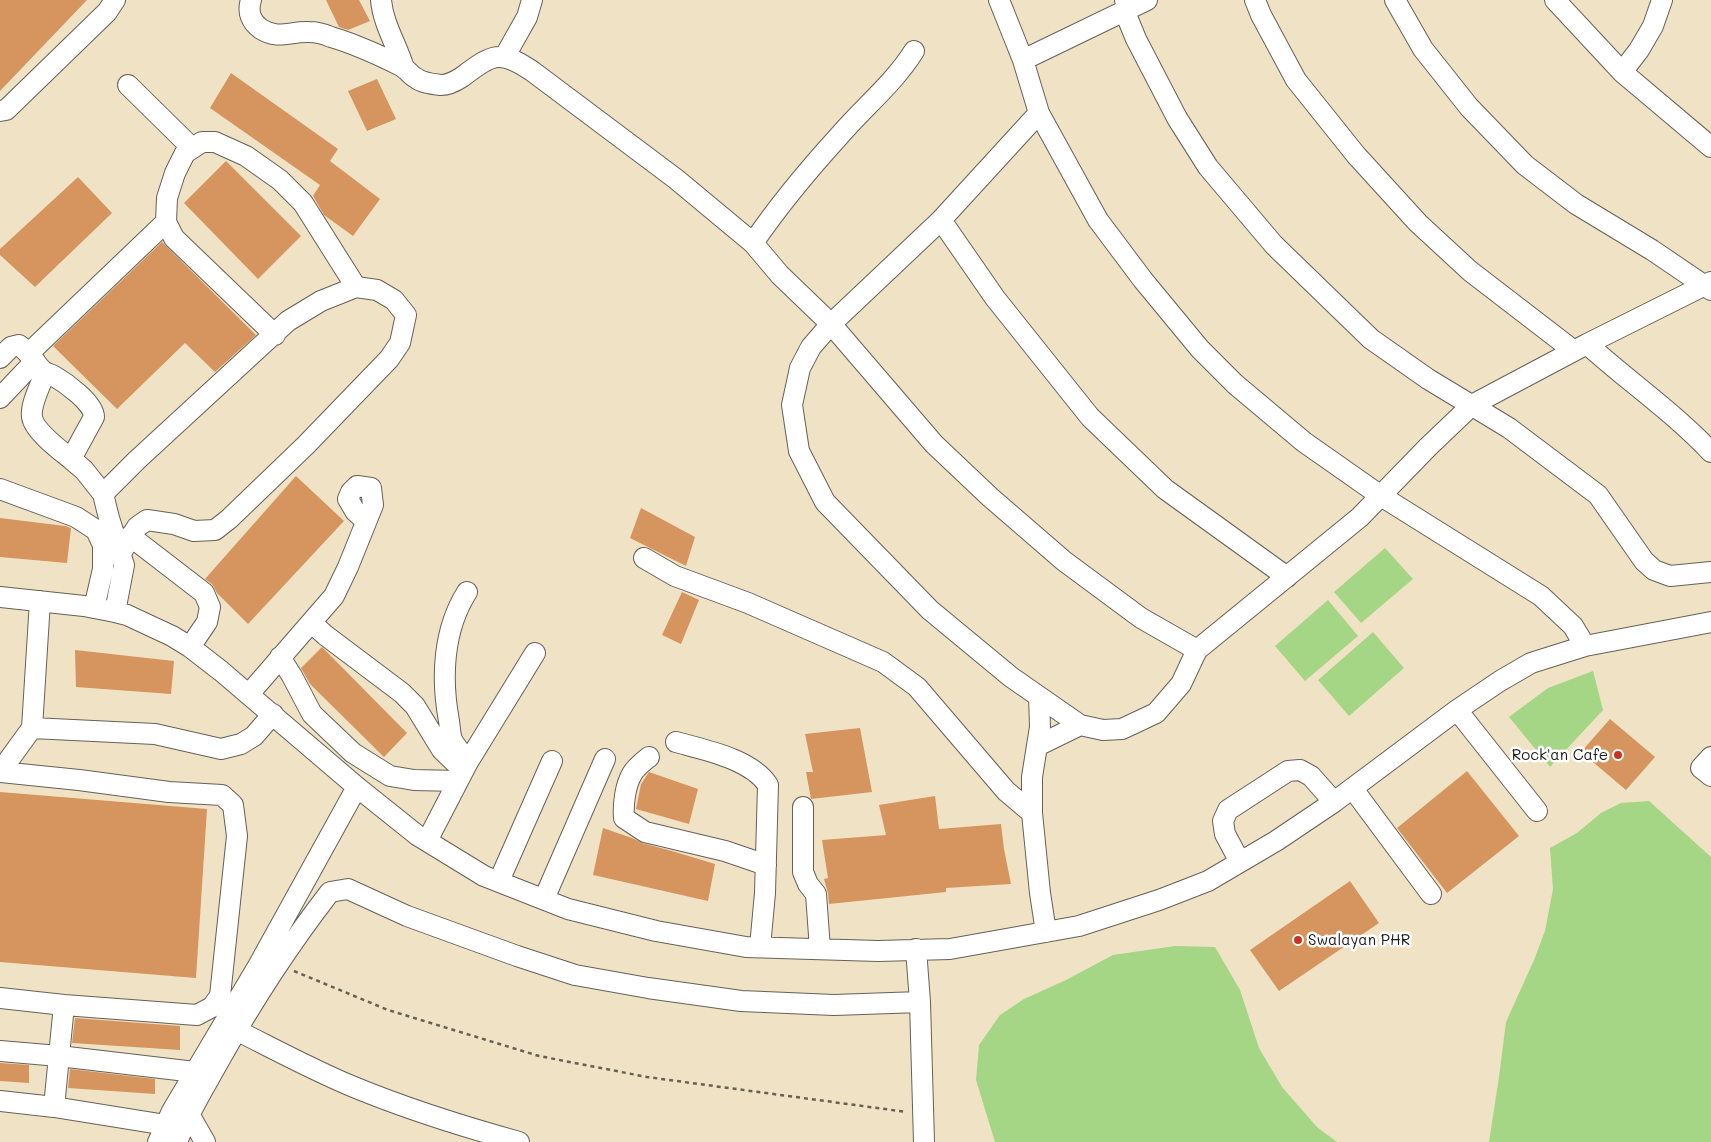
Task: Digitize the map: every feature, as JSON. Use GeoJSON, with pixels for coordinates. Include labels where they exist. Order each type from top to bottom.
{"type":"FeatureCollection","features":[{"type":"Feature","properties":{"kind":"street"},"geometry":{"type":"LineString","coordinates":[[0,111],[6,110],[107,12],[115,0]]}},
{"type":"Feature","properties":{"kind":"street"},"geometry":{"type":"LineString","coordinates":[[251,0],[249,6],[250,16],[254,24],[271,34],[278,36],[307,31],[320,33],[366,49],[404,68],[416,79],[429,84],[444,85],[456,81],[482,62],[495,57],[506,56],[520,62],[676,179],[753,243],[780,275],[831,324],[934,444],[990,497],[1064,561],[1141,618],[1197,650]]}},
{"type":"Feature","properties":{"kind":"street"},"geometry":{"type":"LineString","coordinates":[[381,0],[386,26],[399,52],[404,68]]}},
{"type":"Feature","properties":{"kind":"street"},"geometry":{"type":"LineString","coordinates":[[506,56],[527,16],[532,0]]}},
{"type":"Feature","properties":{"kind":"street"},"geometry":{"type":"LineString","coordinates":[[999,0],[1023,60],[1039,113],[1098,220],[1143,280],[1200,349],[1234,384],[1304,442],[1381,496],[1541,596],[1573,626],[1585,646]]}},
{"type":"Feature","properties":{"kind":"street"},"geometry":{"type":"LineString","coordinates":[[1023,60],[1127,4],[1147,0]]}},
{"type":"Feature","properties":{"kind":"street"},"geometry":{"type":"LineString","coordinates":[[1255,0],[1261,15],[1296,80],[1356,155],[1411,216],[1470,271],[1580,348],[1607,363],[1688,428],[1711,452]]}},
{"type":"Feature","properties":{"kind":"street"},"geometry":{"type":"LineString","coordinates":[[1395,0],[1423,49],[1469,107],[1525,165],[1576,204],[1709,286]]}},
{"type":"Feature","properties":{"kind":"street"},"geometry":{"type":"LineString","coordinates":[[1555,0],[1622,72],[1711,147]]}},
{"type":"Feature","properties":{"kind":"street"},"geometry":{"type":"LineString","coordinates":[[1622,72],[1639,50],[1653,26],[1662,0]]}},
{"type":"Feature","properties":{"kind":"street"},"geometry":{"type":"LineString","coordinates":[[1127,4],[1127,17],[1136,39],[1177,118],[1208,167],[1274,245],[1371,339],[1428,379],[1509,428],[1598,495],[1644,561],[1654,570],[1670,576],[1711,572]]}},
{"type":"Feature","properties":{"kind":"street"},"geometry":{"type":"LineString","coordinates":[[753,243],[776,209],[840,135],[905,65],[914,52]]}},
{"type":"Feature","properties":{"kind":"street"},"geometry":{"type":"LineString","coordinates":[[128,86],[192,148]]}},
{"type":"Feature","properties":{"kind":"street"},"geometry":{"type":"LineString","coordinates":[[1039,113],[941,220],[831,324],[811,348],[800,368],[792,405],[799,452],[825,502],[930,610],[1011,677],[1080,725],[1103,730],[1122,729],[1156,713],[1182,684],[1197,650],[1360,517],[1472,405],[1580,348],[1709,286]]}},
{"type":"Feature","properties":{"kind":"street"},"geometry":{"type":"LineString","coordinates":[[275,335],[174,238],[166,222],[167,198],[175,173],[185,153],[202,142],[215,142],[246,156],[280,180],[304,203],[356,287]]}},
{"type":"Feature","properties":{"kind":"street"},"geometry":{"type":"LineString","coordinates":[[941,220],[996,298],[1090,417],[1165,489],[1287,577]]}},
{"type":"Feature","properties":{"kind":"street"},"geometry":{"type":"LineString","coordinates":[[0,398],[166,222]]}},
{"type":"Feature","properties":{"kind":"street"},"geometry":{"type":"LineString","coordinates":[[104,494],[137,460],[288,321],[321,301],[356,287],[377,290],[394,300],[406,314],[400,343],[389,359],[229,520],[214,530],[194,531],[174,524],[147,520],[137,526],[125,545],[124,565],[115,612]]}},
{"type":"Feature","properties":{"kind":"street"},"geometry":{"type":"LineString","coordinates":[[0,358],[16,345],[19,345],[36,362],[90,405],[94,411],[94,417],[72,459]]}},
{"type":"Feature","properties":{"kind":"street"},"geometry":{"type":"LineString","coordinates":[[36,362],[31,417],[35,426],[84,470],[104,494],[109,518],[125,545],[204,593],[210,607],[207,622],[190,647]]}},
{"type":"Feature","properties":{"kind":"street"},"geometry":{"type":"LineString","coordinates":[[0,488],[76,517],[96,530],[103,545],[103,569],[94,608]]}},
{"type":"Feature","properties":{"kind":"street"},"geometry":{"type":"LineString","coordinates":[[249,694],[334,596],[366,521]]}},
{"type":"Feature","properties":{"kind":"street"},"geometry":{"type":"LineString","coordinates":[[644,558],[676,576],[748,602],[882,662],[917,687],[1006,792],[1032,813]]}},
{"type":"Feature","properties":{"kind":"street"},"geometry":{"type":"LineString","coordinates":[[463,771],[452,739],[445,701],[444,669],[449,635],[458,607],[468,592]]}},
{"type":"Feature","properties":{"kind":"street"},"geometry":{"type":"LineString","coordinates":[[0,597],[94,608],[127,615],[190,647],[273,714],[357,788],[427,841],[484,876],[568,909],[656,931],[746,947],[878,951],[950,949],[1079,926],[1159,900],[1208,881],[1276,841],[1334,802],[1457,710],[1531,663],[1585,646],[1711,622]]}},
{"type":"Feature","properties":{"kind":"street"},"geometry":{"type":"LineString","coordinates":[[0,772],[32,728],[40,601]]}},
{"type":"Feature","properties":{"kind":"street"},"geometry":{"type":"LineString","coordinates":[[312,623],[402,693],[415,706],[442,750],[463,771]]}},
{"type":"Feature","properties":{"kind":"street"},"geometry":{"type":"LineString","coordinates":[[427,841],[463,771],[535,653]]}},
{"type":"Feature","properties":{"kind":"street"},"geometry":{"type":"LineString","coordinates":[[280,658],[312,714],[353,753],[390,776],[414,780],[463,771]]}},
{"type":"Feature","properties":{"kind":"street"},"geometry":{"type":"LineString","coordinates":[[1039,697],[1040,727],[1032,777],[1032,813],[1046,932]]}},
{"type":"Feature","properties":{"kind":"street"},"geometry":{"type":"LineString","coordinates":[[1457,710],[1536,811]]}},
{"type":"Feature","properties":{"kind":"street"},"geometry":{"type":"LineString","coordinates":[[32,728],[155,734],[222,749],[241,744],[254,736],[273,714]]}},
{"type":"Feature","properties":{"kind":"street"},"geometry":{"type":"LineString","coordinates":[[1037,746],[1080,725]]}},
{"type":"Feature","properties":{"kind":"street"},"geometry":{"type":"LineString","coordinates":[[676,742],[743,764],[762,776],[768,785],[765,892],[760,947]]}},
{"type":"Feature","properties":{"kind":"street"},"geometry":{"type":"LineString","coordinates":[[649,756],[631,775],[623,804],[624,818],[645,832],[725,851],[766,865]]}},
{"type":"Feature","properties":{"kind":"street"},"geometry":{"type":"LineString","coordinates":[[1711,757],[1701,768],[1711,776]]}},
{"type":"Feature","properties":{"kind":"street"},"geometry":{"type":"LineString","coordinates":[[544,899],[605,759]]}},
{"type":"Feature","properties":{"kind":"street"},"geometry":{"type":"LineString","coordinates":[[499,881],[552,760]]}},
{"type":"Feature","properties":{"kind":"street"},"geometry":{"type":"LineString","coordinates":[[1240,862],[1225,834],[1224,821],[1228,810],[1288,771],[1300,770],[1311,776],[1334,802]]}},
{"type":"Feature","properties":{"kind":"street"},"geometry":{"type":"LineString","coordinates":[[0,772],[169,792],[222,795],[233,805],[237,836],[220,996],[212,1007],[197,1015],[0,998]]}},
{"type":"Feature","properties":{"kind":"street"},"geometry":{"type":"LineString","coordinates":[[0,1100],[54,1107],[162,1133],[357,788]]}},
{"type":"Feature","properties":{"kind":"street"},"geometry":{"type":"LineString","coordinates":[[1353,789],[1431,894]]}},
{"type":"Feature","properties":{"kind":"street"},"geometry":{"type":"LineString","coordinates":[[803,807],[802,872],[816,894],[820,949]]}},
{"type":"Feature","properties":{"kind":"street"},"geometry":{"type":"LineString","coordinates":[[177,1142],[189,1114],[236,1030],[298,933],[330,892],[348,889],[407,916],[575,975],[648,988],[741,1001],[834,1005],[920,1002]]}},
{"type":"Feature","properties":{"kind":"street"},"geometry":{"type":"LineString","coordinates":[[916,949],[920,1002],[924,1142]]}},
{"type":"Feature","properties":{"kind":"street"},"geometry":{"type":"LineString","coordinates":[[54,1107],[64,1005]]}},
{"type":"Feature","properties":{"kind":"street"},"geometry":{"type":"LineString","coordinates":[[236,1030],[308,1067],[351,1086],[449,1122],[519,1142]]}},
{"type":"Feature","properties":{"kind":"street"},"geometry":{"type":"LineString","coordinates":[[0,1050],[195,1072]]}},
{"type":"Feature","properties":{"kind":"street"},"geometry":{"type":"LineString","coordinates":[[189,1114],[205,1142]]}},
{"type":"Feature","properties":{"kind":"path"},"geometry":{"type":"LineString","coordinates":[[278,965],[388,1010],[539,1056],[647,1077],[924,1114]]}},
{"type":"Feature","properties":{"kind":"green space"},"geometry":{"type":"Polygon","coordinates":[[[1385,548],[1413,579],[1361,623],[1334,592],[1385,548]]]}},
{"type":"Feature","properties":{"kind":"green space"},"geometry":{"type":"Polygon","coordinates":[[[1328,600],[1358,636],[1305,681],[1275,646],[1328,600]]]}},
{"type":"Feature","properties":{"kind":"green space"},"geometry":{"type":"Polygon","coordinates":[[[1373,632],[1404,668],[1349,716],[1318,680],[1373,632]]]}},
{"type":"Feature","properties":{"kind":"green space"},"geometry":{"type":"Polygon","coordinates":[[[1593,671],[1603,710],[1550,767],[1509,717],[1548,688],[1593,671]]]}},
{"type":"Feature","properties":{"kind":"green space"},"geometry":{"type":"Polygon","coordinates":[[[1649,801],[1711,857],[1711,1142],[1489,1142],[1506,1022],[1545,931],[1553,889],[1550,848],[1577,833],[1601,813],[1621,803],[1649,801]]]}},
{"type":"Feature","properties":{"kind":"green space"},"geometry":{"type":"Polygon","coordinates":[[[1175,946],[1215,947],[1240,990],[1259,1048],[1282,1087],[1317,1127],[1337,1142],[995,1142],[976,1080],[979,1045],[1000,1015],[1024,999],[1066,980],[1113,955],[1175,946]]]}},
{"type":"Feature","properties":{"kind":"building"},"geometry":{"type":"Polygon","coordinates":[[[0,0],[87,0],[0,91],[0,0]]]}},
{"type":"Feature","properties":{"kind":"building"},"geometry":{"type":"Polygon","coordinates":[[[326,0],[359,0],[370,21],[348,30],[339,27],[326,0]]]}},
{"type":"Feature","properties":{"kind":"building"},"geometry":{"type":"Polygon","coordinates":[[[231,73],[338,149],[330,161],[380,199],[353,236],[324,215],[313,196],[320,185],[210,108],[231,73]]]}},
{"type":"Feature","properties":{"kind":"building"},"geometry":{"type":"Polygon","coordinates":[[[377,79],[396,119],[367,131],[348,91],[377,79]]]}},
{"type":"Feature","properties":{"kind":"building"},"geometry":{"type":"Polygon","coordinates":[[[226,161],[301,236],[258,279],[184,203],[226,161]]]}},
{"type":"Feature","properties":{"kind":"building"},"geometry":{"type":"Polygon","coordinates":[[[78,177],[112,213],[35,287],[0,255],[0,249],[78,177]]]}},
{"type":"Feature","properties":{"kind":"building"},"geometry":{"type":"Polygon","coordinates":[[[162,242],[256,335],[215,372],[185,343],[117,409],[53,346],[162,242]]]}},
{"type":"Feature","properties":{"kind":"building"},"geometry":{"type":"Polygon","coordinates":[[[296,476],[344,521],[248,624],[217,593],[212,584],[205,579],[296,476]]]}},
{"type":"Feature","properties":{"kind":"building"},"geometry":{"type":"Polygon","coordinates":[[[641,508],[695,537],[686,566],[630,538],[641,508]]]}},
{"type":"Feature","properties":{"kind":"building"},"geometry":{"type":"Polygon","coordinates":[[[0,518],[71,528],[67,563],[0,557],[0,518]]]}},
{"type":"Feature","properties":{"kind":"building"},"geometry":{"type":"Polygon","coordinates":[[[682,592],[699,600],[681,644],[662,635],[682,592]]]}},
{"type":"Feature","properties":{"kind":"building"},"geometry":{"type":"Polygon","coordinates":[[[322,647],[407,733],[384,757],[310,684],[301,668],[322,647]]]}},
{"type":"Feature","properties":{"kind":"building"},"geometry":{"type":"Polygon","coordinates":[[[75,650],[174,661],[171,694],[76,687],[75,650]]]}},
{"type":"Feature","properties":{"kind":"building","name":"Rock'an Cafe"},"geometry":{"type":"Polygon","coordinates":[[[1610,719],[1655,757],[1626,790],[1581,752],[1610,719]]]}},
{"type":"Feature","properties":{"kind":"building"},"geometry":{"type":"Polygon","coordinates":[[[860,728],[872,792],[811,799],[806,772],[813,772],[805,734],[860,728]]]}},
{"type":"Feature","properties":{"kind":"building"},"geometry":{"type":"Polygon","coordinates":[[[1467,771],[1519,836],[1447,893],[1397,828],[1467,771]]]}},
{"type":"Feature","properties":{"kind":"building"},"geometry":{"type":"Polygon","coordinates":[[[649,772],[698,789],[689,824],[636,809],[641,784],[649,772]]]}},
{"type":"Feature","properties":{"kind":"building"},"geometry":{"type":"Polygon","coordinates":[[[0,792],[207,809],[196,978],[0,962],[0,792]]]}},
{"type":"Feature","properties":{"kind":"building"},"geometry":{"type":"Polygon","coordinates":[[[935,796],[939,829],[1001,824],[1011,884],[946,888],[946,892],[829,904],[824,879],[828,878],[822,840],[886,835],[879,805],[935,796]]]}},
{"type":"Feature","properties":{"kind":"building"},"geometry":{"type":"Polygon","coordinates":[[[603,828],[642,843],[715,864],[708,901],[593,875],[603,828]]]}},
{"type":"Feature","properties":{"kind":"building"},"geometry":{"type":"Polygon","coordinates":[[[1350,881],[1379,923],[1279,991],[1250,950],[1350,881]]]}},
{"type":"Feature","properties":{"kind":"building"},"geometry":{"type":"Polygon","coordinates":[[[75,1018],[180,1026],[180,1050],[72,1043],[75,1018]]]}},
{"type":"Feature","properties":{"kind":"building"},"geometry":{"type":"Polygon","coordinates":[[[0,1063],[29,1065],[29,1083],[0,1081],[0,1063]]]}},
{"type":"Feature","properties":{"kind":"building"},"geometry":{"type":"Polygon","coordinates":[[[70,1069],[155,1079],[155,1094],[68,1088],[70,1069]]]}},
{"type":"Feature","properties":{"kind":"place","name":"Rock'an Cafe"},"geometry":{"type":"Point","coordinates":[1618,755]}},
{"type":"Feature","properties":{"kind":"place","name":"Swalayan PHR"},"geometry":{"type":"Point","coordinates":[1298,940]}}]}
